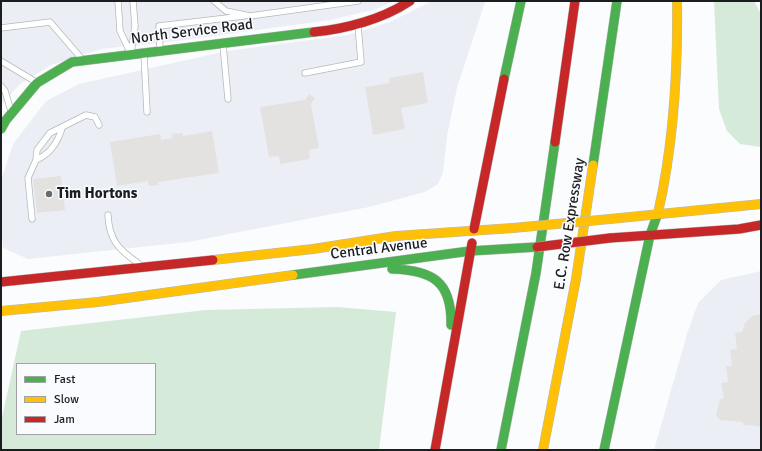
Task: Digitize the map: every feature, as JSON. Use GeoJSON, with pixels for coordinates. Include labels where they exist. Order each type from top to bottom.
{"type":"FeatureCollection","features":[{"type":"Feature","properties":{"kind":"main road","name":"North Service Road"},"geometry":{"type":"LineString","coordinates":[[1,129],[37,83],[72,62],[160,50],[334,30],[395,11],[410,1]]}},
{"type":"Feature","properties":{"kind":"main road"},"geometry":{"type":"LineString","coordinates":[[435,450],[494,125],[522,1]]}},
{"type":"Feature","properties":{"kind":"main road","name":"E.C. Row Expressway"},"geometry":{"type":"LineString","coordinates":[[501,450],[536,273],[575,1]]}},
{"type":"Feature","properties":{"kind":"main road","name":"E.C. Row Expressway"},"geometry":{"type":"LineString","coordinates":[[543,450],[576,279],[617,1]]}},
{"type":"Feature","properties":{"kind":"main road"},"geometry":{"type":"LineString","coordinates":[[604,450],[650,235],[658,213],[666,182],[678,63],[677,1]]}},
{"type":"Feature","properties":{"kind":"main road","name":"Central Avenue"},"geometry":{"type":"LineString","coordinates":[[1,282],[313,249],[396,236],[474,229],[513,228],[761,204]]}},
{"type":"Feature","properties":{"kind":"main road","name":"Central Avenue"},"geometry":{"type":"LineString","coordinates":[[1,311],[98,302],[366,264],[470,251],[511,250],[610,238],[739,229],[761,225]]}},
{"type":"Feature","properties":{"kind":"main road"},"geometry":{"type":"LineString","coordinates":[[366,264],[375,270],[409,269],[425,273],[438,280],[449,298],[451,322],[448,347],[450,363]]}},
{"type":"Feature","properties":{"kind":"lane"},"geometry":{"type":"LineString","coordinates":[[118,1],[120,31],[130,54]]}},
{"type":"Feature","properties":{"kind":"lane"},"geometry":{"type":"LineString","coordinates":[[130,54],[135,26],[133,1]]}},
{"type":"Feature","properties":{"kind":"lane"},"geometry":{"type":"LineString","coordinates":[[214,1],[226,11],[250,16]]}},
{"type":"Feature","properties":{"kind":"lane"},"geometry":{"type":"LineString","coordinates":[[160,50],[159,26],[355,2]]}},
{"type":"Feature","properties":{"kind":"lane"},"geometry":{"type":"LineString","coordinates":[[1,28],[50,22],[83,60]]}},
{"type":"Feature","properties":{"kind":"lane"},"geometry":{"type":"LineString","coordinates":[[305,73],[361,62],[358,22]]}},
{"type":"Feature","properties":{"kind":"lane"},"geometry":{"type":"LineString","coordinates":[[222,43],[228,99]]}},
{"type":"Feature","properties":{"kind":"lane"},"geometry":{"type":"LineString","coordinates":[[144,52],[147,112]]}},
{"type":"Feature","properties":{"kind":"lane"},"geometry":{"type":"LineString","coordinates":[[1,60],[37,83]]}},
{"type":"Feature","properties":{"kind":"lane"},"geometry":{"type":"LineString","coordinates":[[1,86],[5,91],[12,113]]}},
{"type":"Feature","properties":{"kind":"lane"},"geometry":{"type":"LineString","coordinates":[[32,219],[28,178],[36,160],[37,150],[50,133],[86,114],[95,117],[99,125]]}},
{"type":"Feature","properties":{"kind":"lane"},"geometry":{"type":"LineString","coordinates":[[36,160],[46,156],[59,138],[62,128]]}},
{"type":"Feature","properties":{"kind":"lane"},"geometry":{"type":"LineString","coordinates":[[108,215],[109,225],[116,244],[142,266]]}},
{"type":"Feature","properties":{"kind":"shaded area"},"geometry":{"type":"Polygon","coordinates":[[[1,1],[393,1],[377,9],[330,20],[177,41],[101,49],[51,65],[20,84],[1,105],[1,1]]]}},
{"type":"Feature","properties":{"kind":"shaded area"},"geometry":{"type":"Polygon","coordinates":[[[432,1],[485,2],[457,88],[447,136],[443,173],[438,184],[425,192],[369,207],[188,242],[28,259],[3,248],[1,229],[1,180],[13,144],[46,101],[79,84],[227,51],[348,35],[390,22],[432,1]]]}},
{"type":"Feature","properties":{"kind":"shaded area"},"geometry":{"type":"Polygon","coordinates":[[[761,271],[761,450],[654,450],[687,334],[698,303],[721,280],[761,271]]]}},
{"type":"Feature","properties":{"kind":"green space"},"geometry":{"type":"Polygon","coordinates":[[[714,1],[754,1],[761,14],[761,147],[740,144],[727,131],[719,109],[714,1]]]}},
{"type":"Feature","properties":{"kind":"green space"},"geometry":{"type":"Polygon","coordinates":[[[337,307],[396,312],[379,450],[1,450],[1,422],[21,331],[206,310],[337,307]]]}},
{"type":"Feature","properties":{"kind":"building"},"geometry":{"type":"Polygon","coordinates":[[[423,72],[428,103],[401,108],[405,129],[373,135],[365,87],[390,83],[389,78],[423,72]]]}},
{"type":"Feature","properties":{"kind":"building"},"geometry":{"type":"Polygon","coordinates":[[[309,94],[315,98],[311,104],[319,148],[309,150],[310,159],[280,164],[279,156],[269,157],[260,107],[305,100],[309,94]]]}},
{"type":"Feature","properties":{"kind":"building"},"geometry":{"type":"Polygon","coordinates":[[[212,131],[219,173],[158,182],[158,185],[149,186],[148,181],[117,186],[110,142],[160,134],[161,140],[173,138],[172,134],[183,133],[183,136],[212,131]]]}},
{"type":"Feature","properties":{"kind":"building","name":"Tim Hortons"},"geometry":{"type":"Polygon","coordinates":[[[61,176],[65,210],[37,213],[33,179],[61,176]]]}},
{"type":"Feature","properties":{"kind":"building"},"geometry":{"type":"Polygon","coordinates":[[[761,314],[761,429],[759,426],[743,425],[743,422],[720,420],[716,415],[720,399],[724,398],[721,383],[728,382],[726,366],[732,366],[730,350],[737,349],[735,333],[742,332],[745,323],[752,316],[761,314]]]}},
{"type":"Feature","properties":{"kind":"traffic: fast"},"geometry":{"type":"LineString","coordinates":[[504,79],[521,1]]}},
{"type":"Feature","properties":{"kind":"traffic: fast"},"geometry":{"type":"LineString","coordinates":[[593,165],[617,1]]}},
{"type":"Feature","properties":{"kind":"traffic: fast"},"geometry":{"type":"LineString","coordinates":[[1,129],[6,120],[37,83],[72,62],[314,32]]}},
{"type":"Feature","properties":{"kind":"traffic: fast"},"geometry":{"type":"LineString","coordinates":[[501,450],[536,273],[555,142]]}},
{"type":"Feature","properties":{"kind":"traffic: fast"},"geometry":{"type":"LineString","coordinates":[[604,450],[650,235],[658,213]]}},
{"type":"Feature","properties":{"kind":"traffic: fast"},"geometry":{"type":"LineString","coordinates":[[293,275],[470,251],[537,247]]}},
{"type":"Feature","properties":{"kind":"traffic: fast"},"geometry":{"type":"LineString","coordinates":[[392,269],[419,272],[437,281],[444,289],[448,298],[451,325]]}},
{"type":"Feature","properties":{"kind":"traffic: slow"},"geometry":{"type":"LineString","coordinates":[[658,213],[668,160],[674,108],[677,55],[677,1]]}},
{"type":"Feature","properties":{"kind":"traffic: slow"},"geometry":{"type":"LineString","coordinates":[[543,450],[576,279],[593,165]]}},
{"type":"Feature","properties":{"kind":"traffic: slow"},"geometry":{"type":"LineString","coordinates":[[610,219],[761,204]]}},
{"type":"Feature","properties":{"kind":"traffic: slow"},"geometry":{"type":"LineString","coordinates":[[513,228],[610,219]]}},
{"type":"Feature","properties":{"kind":"traffic: slow"},"geometry":{"type":"LineString","coordinates":[[213,260],[313,249],[396,236],[513,228]]}},
{"type":"Feature","properties":{"kind":"traffic: slow"},"geometry":{"type":"LineString","coordinates":[[1,311],[98,302],[293,275]]}},
{"type":"Feature","properties":{"kind":"traffic: jam"},"geometry":{"type":"LineString","coordinates":[[314,32],[326,31],[364,22],[388,13],[410,1]]}},
{"type":"Feature","properties":{"kind":"traffic: jam"},"geometry":{"type":"LineString","coordinates":[[555,142],[575,1]]}},
{"type":"Feature","properties":{"kind":"traffic: jam"},"geometry":{"type":"LineString","coordinates":[[474,229],[504,79]]}},
{"type":"Feature","properties":{"kind":"traffic: jam"},"geometry":{"type":"LineString","coordinates":[[610,238],[739,229],[761,225]]}},
{"type":"Feature","properties":{"kind":"traffic: jam"},"geometry":{"type":"LineString","coordinates":[[537,247],[610,238]]}},
{"type":"Feature","properties":{"kind":"traffic: jam"},"geometry":{"type":"LineString","coordinates":[[435,450],[472,243]]}},
{"type":"Feature","properties":{"kind":"traffic: jam"},"geometry":{"type":"LineString","coordinates":[[1,282],[213,260]]}},
{"type":"Feature","properties":{"kind":"place","name":"Tim Hortons"},"geometry":{"type":"Point","coordinates":[49,194]}}]}
